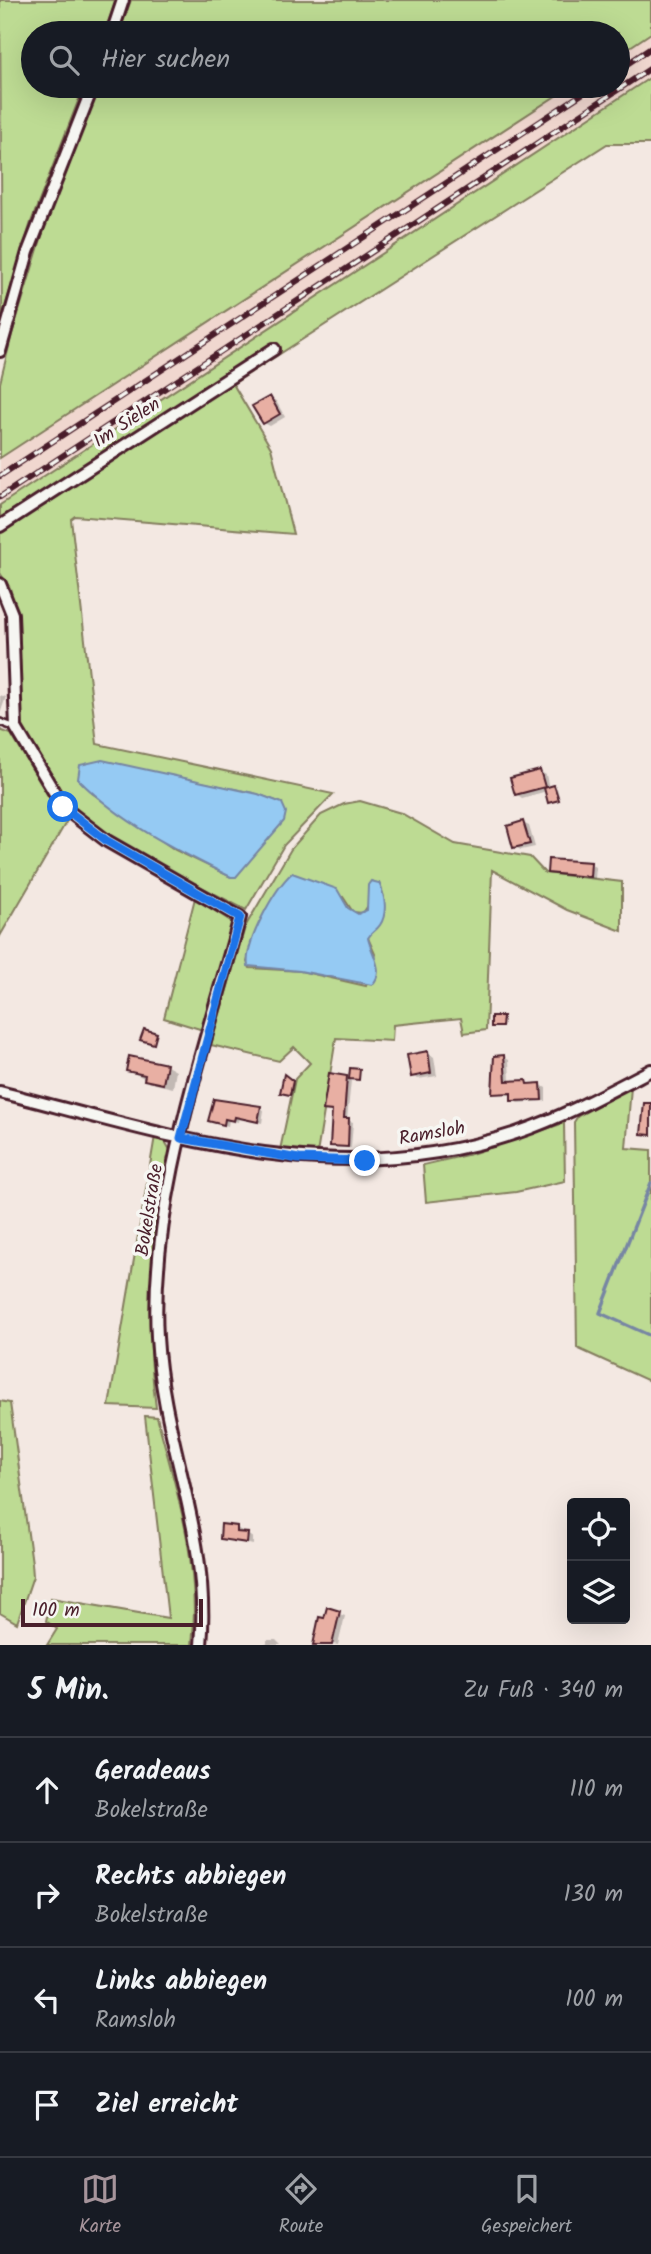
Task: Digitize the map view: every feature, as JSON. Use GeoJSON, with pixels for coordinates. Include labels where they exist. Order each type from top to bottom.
{"type":"FeatureCollection","features":[{"type":"Feature","properties":{"kind":"street"},"geometry":{"type":"LineString","coordinates":[[116,21],[123,0]]}},
{"type":"Feature","properties":{"kind":"street"},"geometry":{"type":"LineString","coordinates":[[0,351],[28,252],[88,98]]}},
{"type":"Feature","properties":{"kind":"street","name":"Im Sielen"},"geometry":{"type":"LineString","coordinates":[[0,526],[274,349]]}},
{"type":"Feature","properties":{"kind":"street","name":"Bokelstraße"},"geometry":{"type":"LineString","coordinates":[[0,584],[12,614],[16,728],[63,807],[107,841],[240,917],[181,1138],[162,1233],[156,1335],[165,1411],[201,1559],[205,1596],[201,1645]]}},
{"type":"Feature","properties":{"kind":"street","name":"Ramsloh"},"geometry":{"type":"LineString","coordinates":[[0,1092],[181,1138],[299,1159],[365,1161],[421,1155],[516,1133],[570,1112],[651,1070]]}},
{"type":"Feature","properties":{"kind":"lane"},"geometry":{"type":"LineString","coordinates":[[0,722],[16,728]]}},
{"type":"Feature","properties":{"kind":"shaded area"},"geometry":{"type":"Polygon","coordinates":[[[651,33],[651,77],[630,91],[630,47],[651,33]]]}},
{"type":"Feature","properties":{"kind":"shaded area"},"geometry":{"type":"Polygon","coordinates":[[[553,98],[619,98],[0,505],[0,458],[553,98]]]}},
{"type":"Feature","properties":{"kind":"green space"},"geometry":{"type":"Polygon","coordinates":[[[0,0],[116,0],[108,21],[21,21],[21,98],[79,98],[31,222],[2,317],[0,0]]]}},
{"type":"Feature","properties":{"kind":"green space"},"geometry":{"type":"Polygon","coordinates":[[[131,0],[651,0],[651,33],[630,47],[630,21],[123,21],[131,0]]]}},
{"type":"Feature","properties":{"kind":"green space"},"geometry":{"type":"Polygon","coordinates":[[[651,77],[651,144],[607,144],[233,384],[271,448],[293,534],[75,516],[71,519],[97,744],[333,794],[284,845],[246,910],[139,855],[91,824],[67,803],[22,727],[19,623],[10,588],[0,573],[0,505],[619,98],[630,98],[630,91],[651,77]],[[102,761],[92,793],[175,850],[231,877],[236,876],[258,849],[282,803],[257,794],[102,761]]]}},
{"type":"Feature","properties":{"kind":"green space"},"geometry":{"type":"Polygon","coordinates":[[[95,98],[553,98],[0,458],[0,383],[45,226],[95,98]]]}},
{"type":"Feature","properties":{"kind":"green space"},"geometry":{"type":"Polygon","coordinates":[[[0,730],[11,734],[53,804],[68,819],[0,936],[0,730]]]}},
{"type":"Feature","properties":{"kind":"green space"},"geometry":{"type":"Polygon","coordinates":[[[360,801],[401,813],[455,844],[530,857],[545,873],[622,882],[622,931],[567,910],[492,870],[486,1030],[464,1033],[461,1018],[393,1025],[392,1041],[336,1038],[317,1154],[280,1150],[295,1079],[310,1063],[294,1047],[279,1061],[211,1045],[245,927],[291,849],[321,815],[344,804],[360,801]],[[379,883],[368,889],[369,904],[363,913],[353,912],[343,897],[260,922],[247,962],[250,968],[300,971],[366,986],[375,954],[368,938],[384,897],[379,883]]]}},
{"type":"Feature","properties":{"kind":"green space"},"geometry":{"type":"Polygon","coordinates":[[[195,898],[232,922],[203,1030],[164,1018],[195,898]]]}},
{"type":"Feature","properties":{"kind":"green space"},"geometry":{"type":"Polygon","coordinates":[[[631,1087],[626,1148],[651,1150],[651,1382],[577,1348],[574,1122],[578,1116],[631,1087]]]}},
{"type":"Feature","properties":{"kind":"green space"},"geometry":{"type":"Polygon","coordinates":[[[564,1123],[565,1181],[516,1192],[426,1202],[423,1165],[471,1154],[564,1123]]]}},
{"type":"Feature","properties":{"kind":"green space"},"geometry":{"type":"Polygon","coordinates":[[[155,1136],[163,1138],[170,1150],[154,1247],[150,1311],[156,1408],[109,1406],[155,1136]]]}},
{"type":"Feature","properties":{"kind":"green space"},"geometry":{"type":"Polygon","coordinates":[[[0,1401],[10,1403],[33,1576],[17,1623],[0,1613],[0,1401]]]}},
{"type":"Feature","properties":{"kind":"green space"},"geometry":{"type":"Polygon","coordinates":[[[145,1416],[157,1417],[185,1530],[193,1587],[192,1645],[47,1645],[57,1629],[46,1621],[51,1598],[168,1618],[145,1416]]]}},
{"type":"Feature","properties":{"kind":"water"},"geometry":{"type":"Polygon","coordinates":[[[102,760],[258,794],[282,803],[286,812],[284,821],[236,877],[231,877],[150,834],[95,795],[78,779],[80,765],[102,760]]]}},
{"type":"Feature","properties":{"kind":"water"},"geometry":{"type":"Polygon","coordinates":[[[292,873],[337,889],[348,908],[358,914],[367,910],[368,885],[371,881],[379,883],[385,910],[380,925],[368,938],[378,968],[376,980],[372,985],[300,971],[248,966],[251,944],[262,916],[292,873]]]}},
{"type":"Feature","properties":{"kind":"building"},"geometry":{"type":"Polygon","coordinates":[[[270,396],[280,414],[263,424],[252,406],[270,396]]]}},
{"type":"Feature","properties":{"kind":"building"},"geometry":{"type":"Polygon","coordinates":[[[540,770],[545,787],[515,795],[510,778],[540,770]]]}},
{"type":"Feature","properties":{"kind":"building"},"geometry":{"type":"Polygon","coordinates":[[[554,785],[559,800],[548,803],[544,788],[554,785]]]}},
{"type":"Feature","properties":{"kind":"building"},"geometry":{"type":"Polygon","coordinates":[[[523,821],[530,844],[513,848],[507,826],[523,821]]]}},
{"type":"Feature","properties":{"kind":"building"},"geometry":{"type":"Polygon","coordinates":[[[548,859],[591,862],[590,877],[547,873],[548,859]]]}},
{"type":"Feature","properties":{"kind":"building"},"geometry":{"type":"Polygon","coordinates":[[[491,1016],[503,1016],[502,1027],[491,1027],[491,1016]]]}},
{"type":"Feature","properties":{"kind":"building"},"geometry":{"type":"Polygon","coordinates":[[[144,1029],[157,1033],[154,1044],[140,1040],[144,1029]]]}},
{"type":"Feature","properties":{"kind":"building"},"geometry":{"type":"Polygon","coordinates":[[[428,1051],[431,1073],[411,1077],[407,1055],[428,1051]]]}},
{"type":"Feature","properties":{"kind":"building"},"geometry":{"type":"Polygon","coordinates":[[[504,1055],[506,1081],[526,1080],[527,1084],[541,1083],[542,1100],[511,1101],[511,1093],[492,1094],[494,1056],[504,1055]]]}},
{"type":"Feature","properties":{"kind":"building"},"geometry":{"type":"Polygon","coordinates":[[[129,1056],[167,1064],[163,1084],[144,1080],[145,1075],[126,1071],[129,1056]]]}},
{"type":"Feature","properties":{"kind":"building"},"geometry":{"type":"Polygon","coordinates":[[[350,1068],[360,1069],[359,1080],[349,1079],[350,1068]]]}},
{"type":"Feature","properties":{"kind":"building"},"geometry":{"type":"Polygon","coordinates":[[[329,1073],[347,1076],[344,1118],[349,1118],[348,1147],[330,1146],[332,1111],[323,1110],[329,1073]]]}},
{"type":"Feature","properties":{"kind":"building"},"geometry":{"type":"Polygon","coordinates":[[[284,1074],[293,1081],[290,1095],[280,1093],[284,1074]]]}},
{"type":"Feature","properties":{"kind":"building"},"geometry":{"type":"Polygon","coordinates":[[[214,1099],[261,1106],[258,1122],[235,1117],[234,1121],[225,1119],[224,1125],[208,1121],[214,1099]]]}},
{"type":"Feature","properties":{"kind":"building"},"geometry":{"type":"Polygon","coordinates":[[[644,1103],[651,1103],[651,1135],[641,1134],[644,1103]]]}},
{"type":"Feature","properties":{"kind":"building"},"geometry":{"type":"Polygon","coordinates":[[[221,1524],[237,1526],[237,1532],[248,1533],[247,1543],[220,1539],[221,1524]]]}},
{"type":"Feature","properties":{"kind":"building"},"geometry":{"type":"Polygon","coordinates":[[[327,1607],[340,1611],[332,1645],[313,1645],[319,1617],[324,1618],[327,1607]]]}},
{"type":"Feature","properties":{"kind":"waterway"},"geometry":{"type":"LineString","coordinates":[[651,1183],[600,1313],[651,1336]]}},
{"type":"Feature","properties":{"kind":"railway"},"geometry":{"type":"LineString","coordinates":[[630,62],[651,48]]}},
{"type":"Feature","properties":{"kind":"railway"},"geometry":{"type":"LineString","coordinates":[[630,82],[651,68]]}},
{"type":"Feature","properties":{"kind":"railway"},"geometry":{"type":"LineString","coordinates":[[0,476],[576,98]]}},
{"type":"Feature","properties":{"kind":"railway"},"geometry":{"type":"LineString","coordinates":[[0,497],[605,98]]}},
{"type":"Feature","properties":{"kind":"route"},"geometry":{"type":"LineString","coordinates":[[63,807],[107,841],[233,910],[240,917],[181,1138],[299,1159],[365,1161]]}}]}
